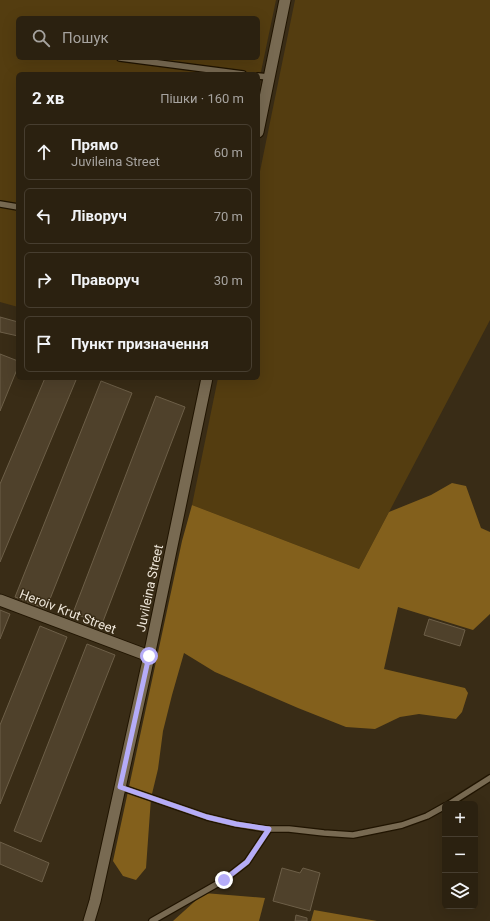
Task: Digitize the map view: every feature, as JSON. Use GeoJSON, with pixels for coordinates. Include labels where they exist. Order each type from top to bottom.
{"type":"FeatureCollection","features":[{"type":"Feature","properties":{"kind":"street"},"geometry":{"type":"LineString","coordinates":[[260,114],[264,77],[285,0]]}},
{"type":"Feature","properties":{"kind":"street","name":"Juvileina Street"},"geometry":{"type":"LineString","coordinates":[[89,921],[95,902],[149,656],[207,380]]}},
{"type":"Feature","properties":{"kind":"street","name":"Heroiv Krut Street"},"geometry":{"type":"LineString","coordinates":[[0,600],[149,656]]}},
{"type":"Feature","properties":{"kind":"lane"},"geometry":{"type":"LineString","coordinates":[[135,60],[228,72]]}},
{"type":"Feature","properties":{"kind":"lane"},"geometry":{"type":"LineString","coordinates":[[0,204],[16,207]]}},
{"type":"Feature","properties":{"kind":"lane"},"geometry":{"type":"LineString","coordinates":[[454,801],[490,778]]}},
{"type":"Feature","properties":{"kind":"lane"},"geometry":{"type":"LineString","coordinates":[[120,787],[207,817],[236,824],[269,829],[289,829],[353,835],[402,824],[427,816],[442,808]]}},
{"type":"Feature","properties":{"kind":"lane"},"geometry":{"type":"LineString","coordinates":[[152,921],[224,880],[247,862],[269,829]]}},
{"type":"Feature","properties":{"kind":"shaded area"},"geometry":{"type":"Polygon","coordinates":[[[0,0],[276,0],[260,76],[260,72],[16,72],[16,306],[0,302],[0,0]]]}},
{"type":"Feature","properties":{"kind":"shaded area"},"geometry":{"type":"Polygon","coordinates":[[[295,0],[490,0],[490,320],[359,569],[192,505],[218,380],[260,380],[260,171],[295,0]]]}},
{"type":"Feature","properties":{"kind":"shaded area"},"geometry":{"type":"Polygon","coordinates":[[[452,483],[466,486],[481,528],[490,532],[490,614],[473,630],[398,607],[384,669],[465,688],[468,693],[462,712],[456,719],[419,714],[400,717],[375,729],[346,727],[215,672],[184,653],[163,731],[158,769],[151,798],[146,868],[136,880],[123,876],[113,861],[182,541],[192,505],[359,569],[389,512],[431,495],[452,483]]]}},
{"type":"Feature","properties":{"kind":"shaded area"},"geometry":{"type":"Polygon","coordinates":[[[204,893],[265,898],[259,921],[173,921],[204,893]]]}},
{"type":"Feature","properties":{"kind":"shaded area"},"geometry":{"type":"Polygon","coordinates":[[[314,910],[377,921],[311,921],[314,910]]]}},
{"type":"Feature","properties":{"kind":"building"},"geometry":{"type":"Polygon","coordinates":[[[0,317],[16,321],[16,336],[0,332],[0,317]]]}},
{"type":"Feature","properties":{"kind":"building"},"geometry":{"type":"Polygon","coordinates":[[[0,354],[16,360],[16,372],[0,411],[0,354]]]}},
{"type":"Feature","properties":{"kind":"building"},"geometry":{"type":"Polygon","coordinates":[[[44,380],[76,380],[0,562],[0,484],[44,380]]]}},
{"type":"Feature","properties":{"kind":"building"},"geometry":{"type":"Polygon","coordinates":[[[101,381],[132,393],[46,609],[15,597],[101,381]]]}},
{"type":"Feature","properties":{"kind":"building"},"geometry":{"type":"Polygon","coordinates":[[[156,396],[185,407],[102,624],[73,613],[156,396]]]}},
{"type":"Feature","properties":{"kind":"building"},"geometry":{"type":"Polygon","coordinates":[[[0,610],[10,614],[0,639],[0,610]]]}},
{"type":"Feature","properties":{"kind":"building"},"geometry":{"type":"Polygon","coordinates":[[[429,619],[465,630],[460,646],[424,635],[429,619]]]}},
{"type":"Feature","properties":{"kind":"building"},"geometry":{"type":"Polygon","coordinates":[[[40,626],[67,637],[0,804],[0,725],[40,626]]]}},
{"type":"Feature","properties":{"kind":"building"},"geometry":{"type":"Polygon","coordinates":[[[87,644],[115,655],[41,842],[14,831],[87,644]]]}},
{"type":"Feature","properties":{"kind":"building"},"geometry":{"type":"Polygon","coordinates":[[[0,842],[49,863],[42,882],[0,864],[0,842]]]}},
{"type":"Feature","properties":{"kind":"building"},"geometry":{"type":"Polygon","coordinates":[[[282,868],[300,873],[303,868],[320,873],[310,911],[273,901],[282,868]]]}},
{"type":"Feature","properties":{"kind":"building"},"geometry":{"type":"Polygon","coordinates":[[[296,915],[307,918],[307,921],[295,921],[296,915]]]}},
{"type":"Feature","properties":{"kind":"route"},"geometry":{"type":"LineString","coordinates":[[149,656],[120,787],[207,817],[236,824],[269,829],[247,862],[224,880]]}}]}
